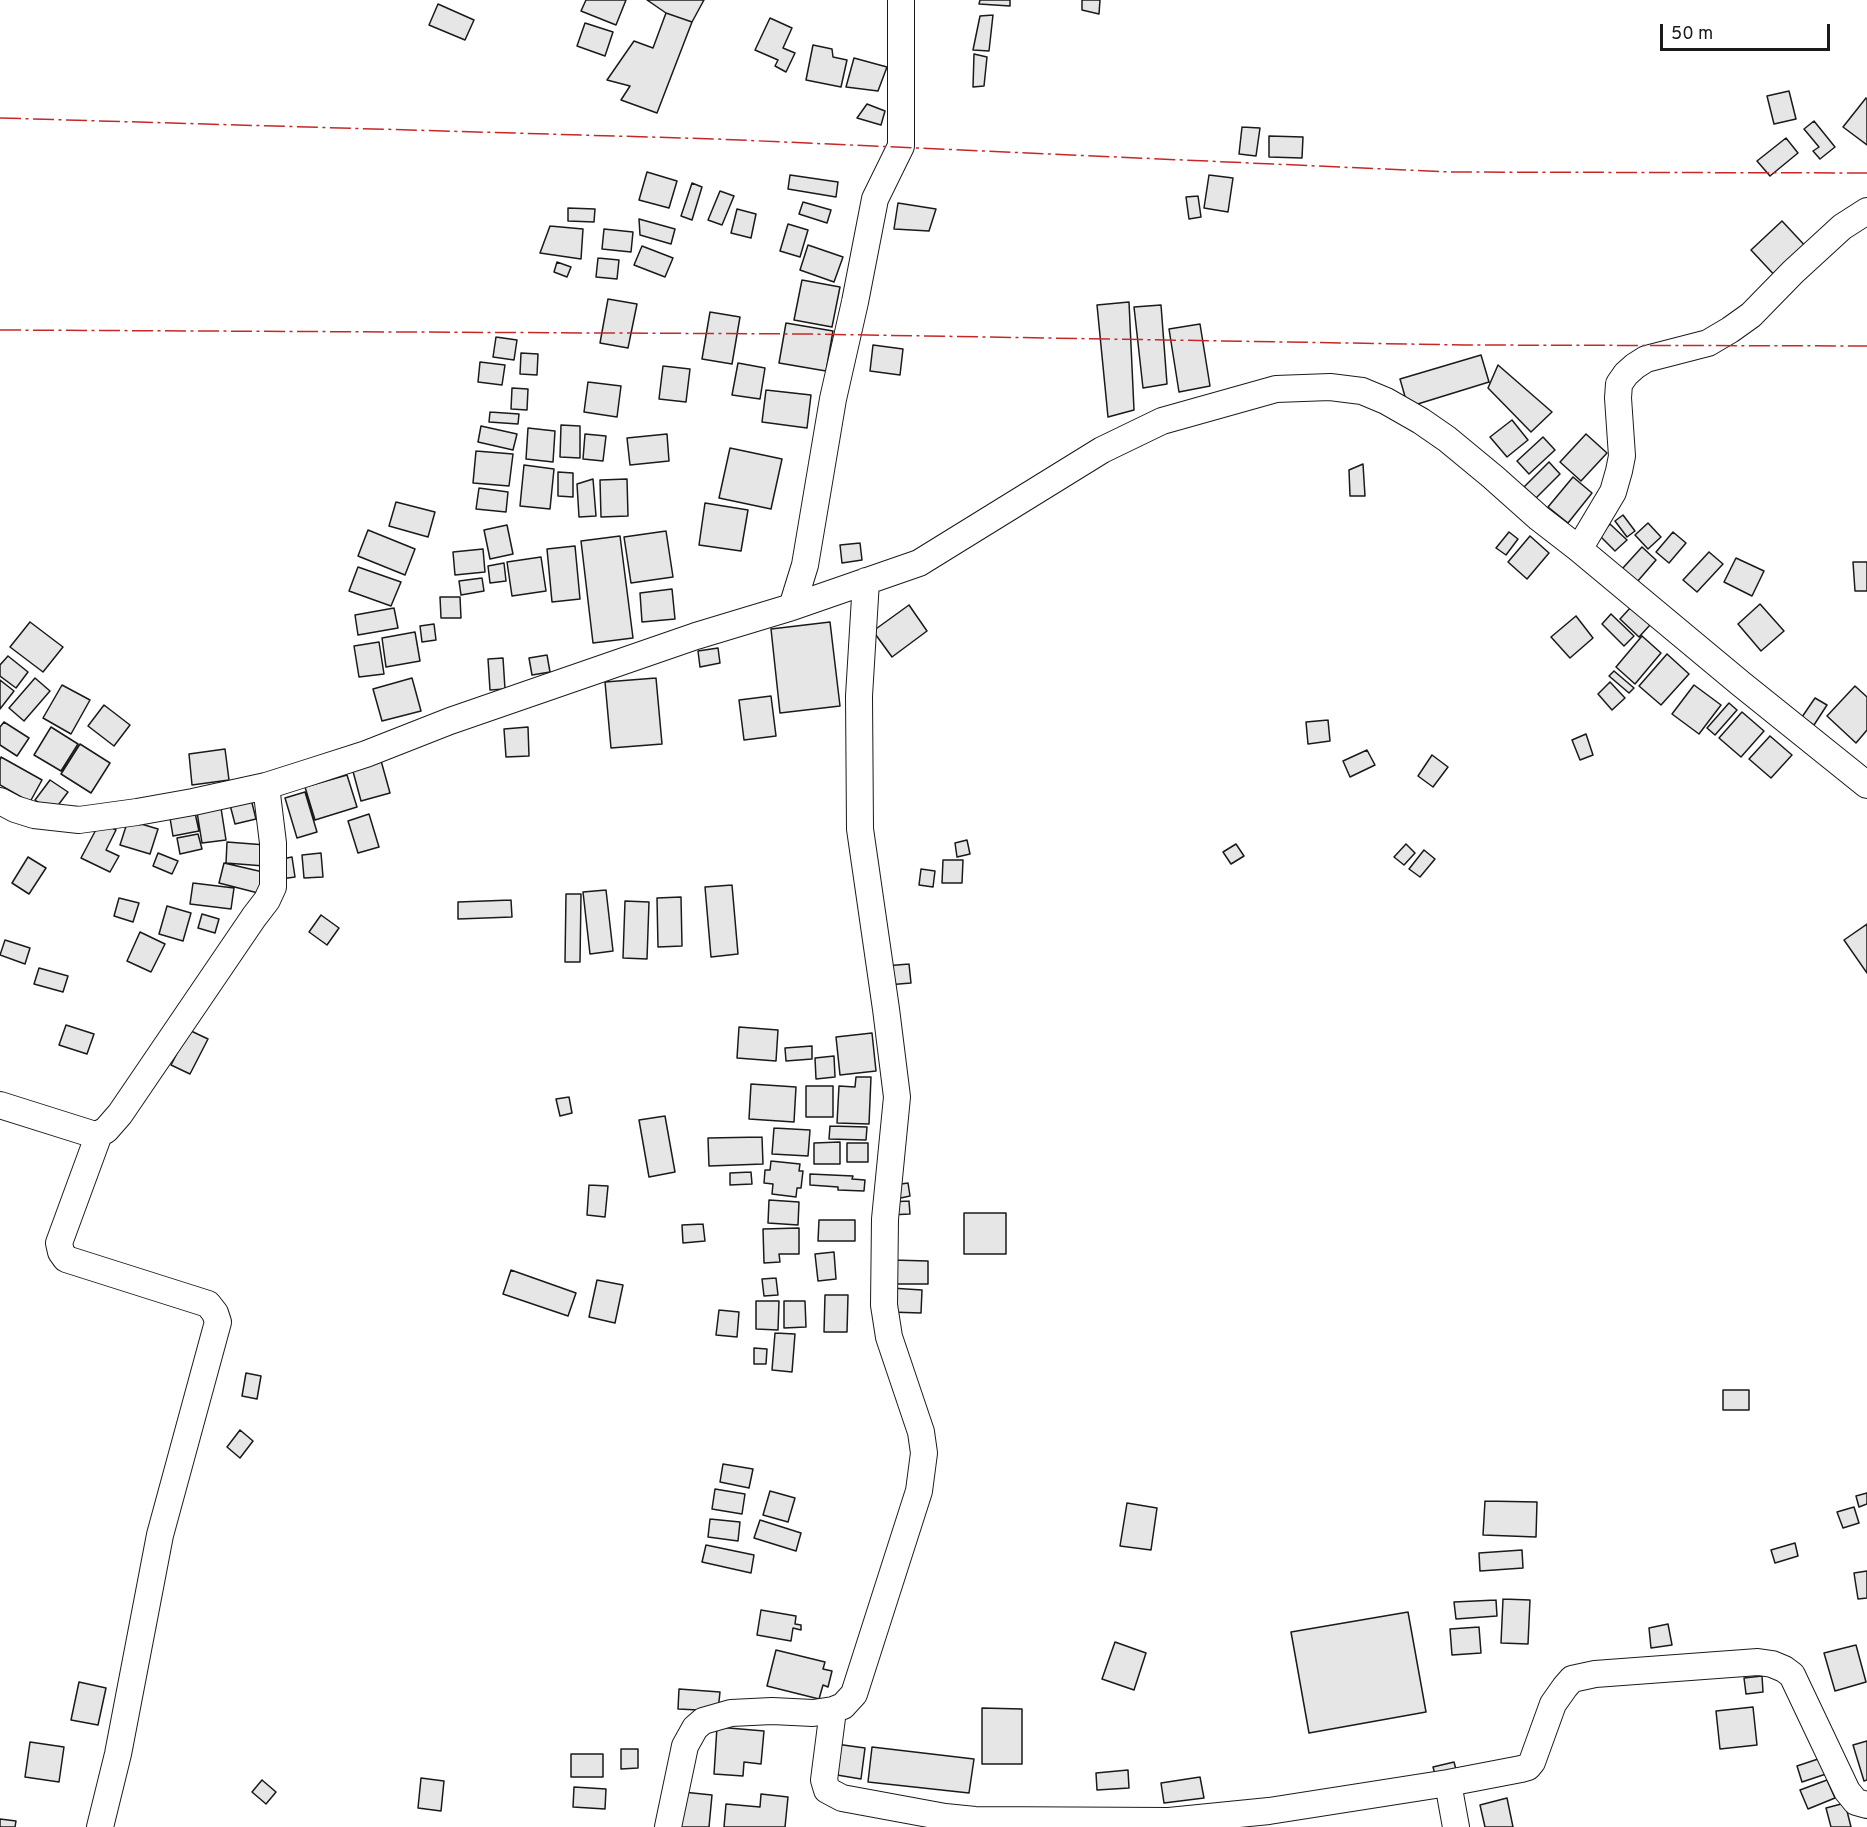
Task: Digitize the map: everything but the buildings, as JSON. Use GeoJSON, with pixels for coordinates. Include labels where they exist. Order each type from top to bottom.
{"type":"FeatureCollection","features":[{"type":"Feature","properties":{"kind":"street"},"geometry":{"type":"LineString","coordinates":[[792,607],[805,565],[832,399],[855,302],[875,199],[901,146],[901,0]]}},
{"type":"Feature","properties":{"kind":"street"},"geometry":{"type":"LineString","coordinates":[[1579,549],[1613,492],[1619,471],[1622,456],[1619,384],[1626,374],[1646,359],[1708,343],[1730,330],[1751,315],[1842,227],[1867,211]]}},
{"type":"Feature","properties":{"kind":"street"},"geometry":{"type":"LineString","coordinates":[[0,801],[34,815],[79,820],[137,812],[267,786],[366,754],[450,721],[696,636],[792,607],[919,563],[1102,450],[1162,421],[1276,389],[1330,387],[1362,391],[1386,401],[1421,421],[1465,454],[1539,518],[1740,683],[1865,779]]}},
{"type":"Feature","properties":{"kind":"street"},"geometry":{"type":"LineString","coordinates":[[668,1827],[685,1746],[695,1728],[703,1721],[730,1713],[772,1711],[813,1713],[833,1710],[843,1706],[854,1694],[919,1491],[924,1453],[921,1432],[889,1337],[884,1305],[885,1219],[897,1097],[860,829],[859,696],[866,581]]}},
{"type":"Feature","properties":{"kind":"street"},"geometry":{"type":"LineString","coordinates":[[0,1105],[92,1134],[99,1134],[106,1130],[120,1114],[267,900],[273,887],[273,843],[267,786]]}},
{"type":"Feature","properties":{"kind":"street"},"geometry":{"type":"LineString","coordinates":[[99,1134],[59,1243],[61,1252],[66,1259],[208,1304],[218,1322],[160,1535],[118,1754],[100,1827]]}},
{"type":"Feature","properties":{"kind":"street"},"geometry":{"type":"LineString","coordinates":[[833,1710],[824,1780],[827,1790],[842,1798],[945,1817],[975,1820],[1169,1824],[1448,1783],[1528,1767],[1532,1762],[1553,1704],[1572,1679],[1594,1674],[1758,1662],[1772,1664],[1785,1669],[1792,1675],[1847,1791],[1856,1802],[1867,1805]]}},
{"type":"Feature","properties":{"kind":"street"},"geometry":{"type":"LineString","coordinates":[[1448,1783],[1456,1827]]}},
{"type":"Feature","properties":{"kind":"power"},"geometry":{"type":"LineString","coordinates":[[0,118],[717,139],[1450,172],[1867,173]]}},
{"type":"Feature","properties":{"kind":"power"},"geometry":{"type":"LineString","coordinates":[[0,330],[808,334],[1465,345],[1867,346]]}}]}
